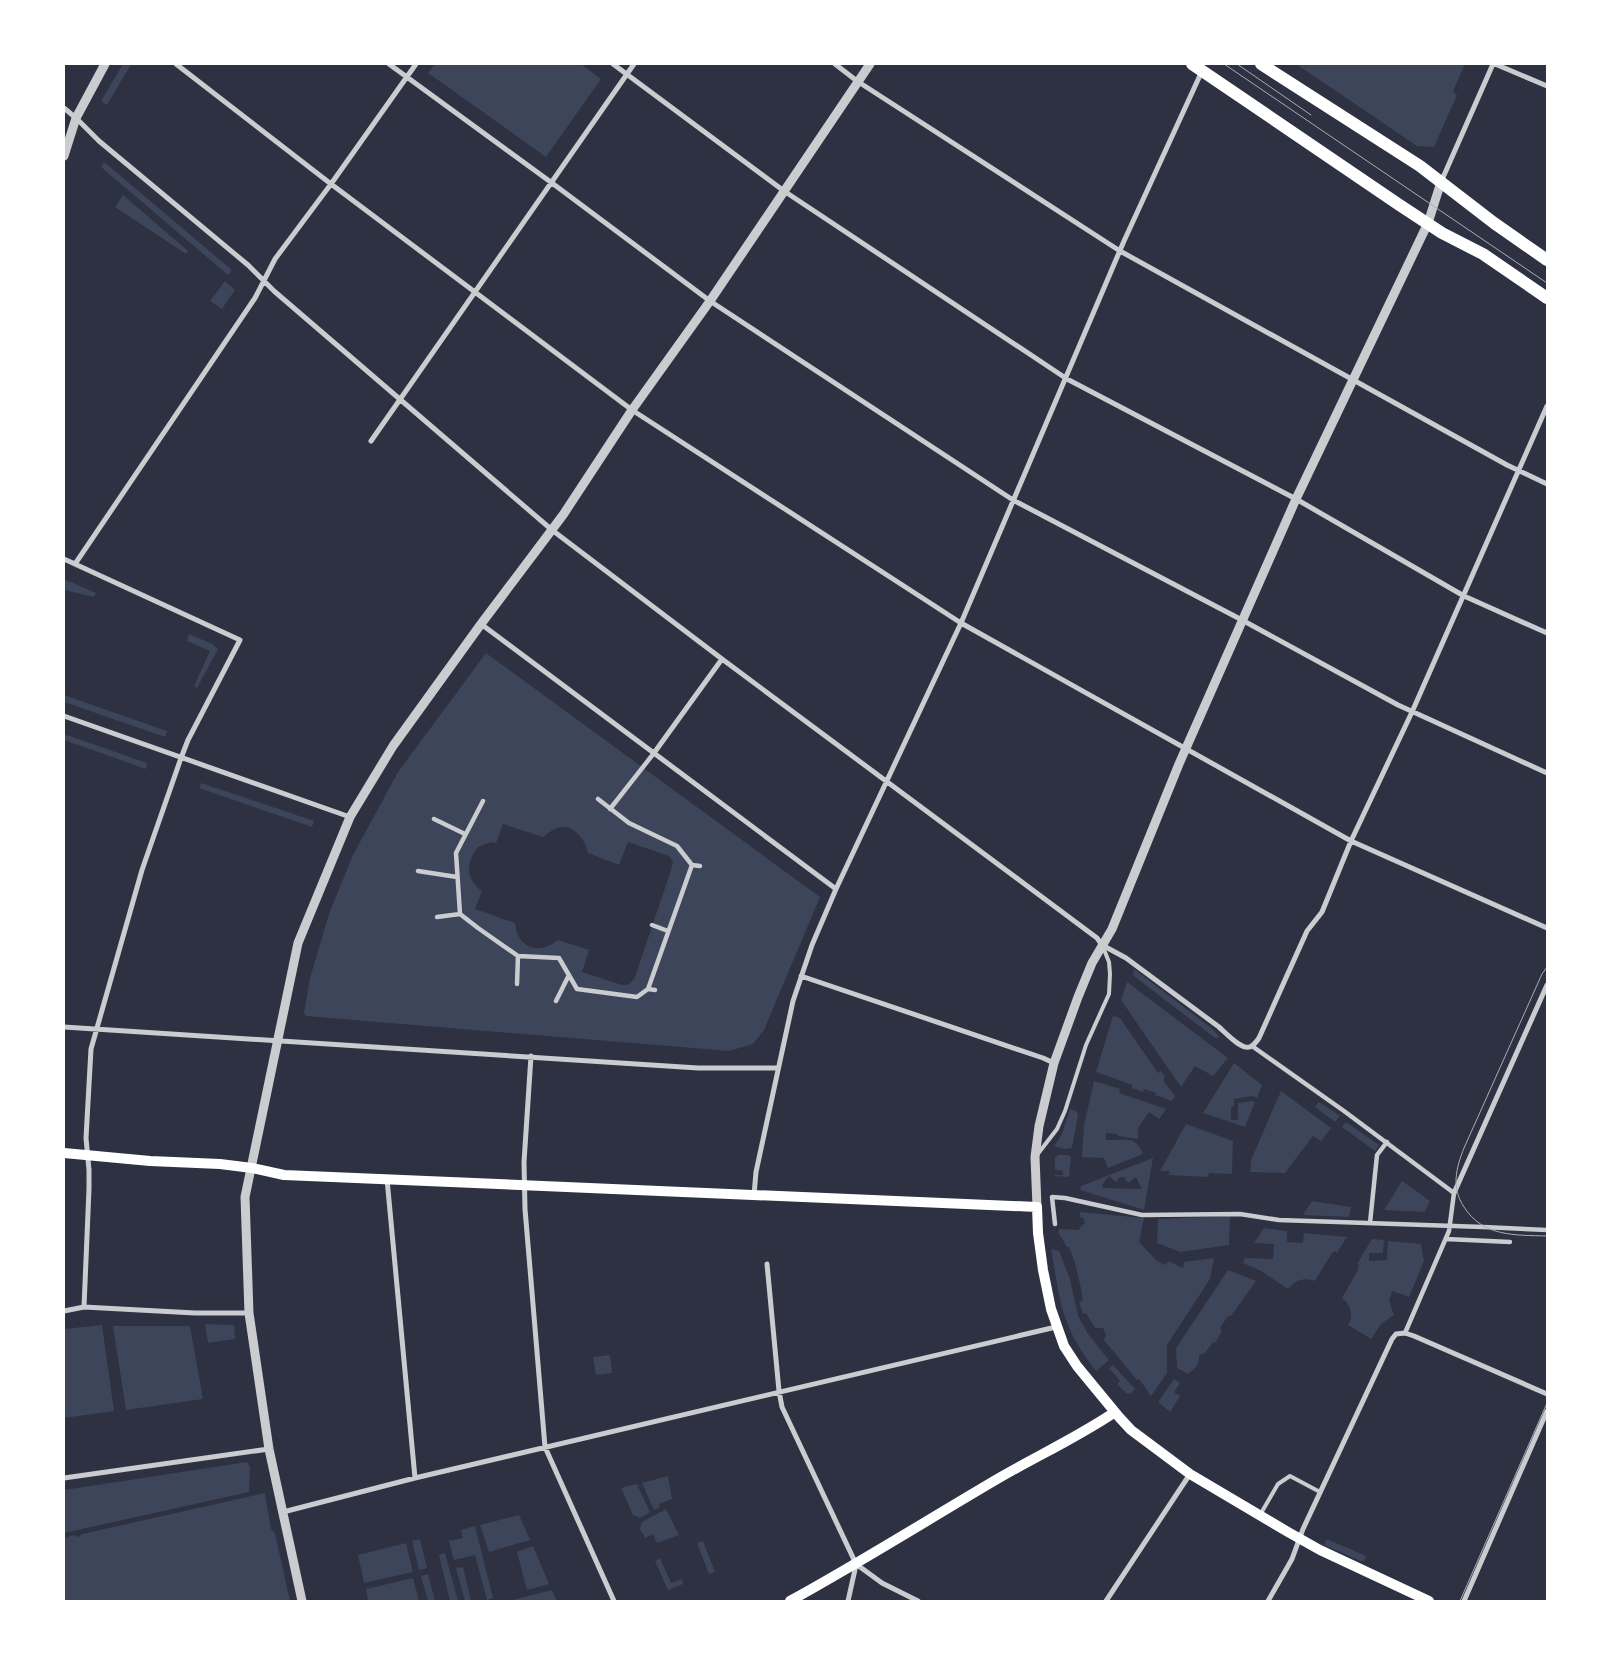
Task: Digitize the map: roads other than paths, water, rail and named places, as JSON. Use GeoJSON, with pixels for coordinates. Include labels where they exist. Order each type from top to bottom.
{"type":"FeatureCollection","features":[{"type":"Feature","properties":{"kind":"main road"},"geometry":{"type":"LineString","coordinates":[[1262,64],[1420,166],[1494,223],[1547,260]]}},
{"type":"Feature","properties":{"kind":"main road"},"geometry":{"type":"LineString","coordinates":[[1197,67],[1428,223],[1483,254],[1547,298]]}},
{"type":"Feature","properties":{"kind":"main road"},"geometry":{"type":"LineString","coordinates":[[64,1153],[150,1161],[220,1164],[284,1175],[1037,1207],[1043,1270],[1056,1327],[1064,1346],[1077,1366],[1131,1430],[1190,1474],[1320,1550],[1429,1601]]}},
{"type":"Feature","properties":{"kind":"main road"},"geometry":{"type":"LineString","coordinates":[[790,1601],[1115,1412]]}},
{"type":"Feature","properties":{"kind":"street"},"geometry":{"type":"LineString","coordinates":[[64,156],[76,118],[105,64]]}},
{"type":"Feature","properties":{"kind":"street"},"geometry":{"type":"LineString","coordinates":[[176,64],[331,184],[632,410],[961,623],[1351,841],[1547,928]]}},
{"type":"Feature","properties":{"kind":"street"},"geometry":{"type":"LineString","coordinates":[[390,64],[710,301],[1013,500],[1412,712],[1547,773]]}},
{"type":"Feature","properties":{"kind":"street"},"geometry":{"type":"LineString","coordinates":[[75,564],[255,298],[275,259],[416,64]]}},
{"type":"Feature","properties":{"kind":"street"},"geometry":{"type":"LineString","coordinates":[[613,64],[784,191],[1067,379],[1296,499],[1464,596],[1547,633]]}},
{"type":"Feature","properties":{"kind":"street"},"geometry":{"type":"LineString","coordinates":[[371,441],[634,64]]}},
{"type":"Feature","properties":{"kind":"street"},"geometry":{"type":"LineString","coordinates":[[835,64],[857,81],[1120,251],[1518,471],[1547,484]]}},
{"type":"Feature","properties":{"kind":"street"},"geometry":{"type":"LineString","coordinates":[[302,1601],[269,1449],[249,1313],[245,1197],[298,944],[350,817],[407,726],[563,515],[632,410],[710,301],[870,64]]}},
{"type":"Feature","properties":{"kind":"street"},"geometry":{"type":"LineString","coordinates":[[1037,1207],[1035,1157],[1046,1094],[1054,1063],[1092,963],[1112,929],[1186,749],[1296,499],[1428,223],[1441,182],[1494,64],[1547,86]]}},
{"type":"Feature","properties":{"kind":"street"},"geometry":{"type":"LineString","coordinates":[[754,1195],[756,1172],[777,1068],[793,1001],[812,945],[836,889],[961,623],[1067,379],[1197,67]]}},
{"type":"Feature","properties":{"kind":"street"},"geometry":{"type":"LineString","coordinates":[[64,108],[99,142],[248,265],[552,530],[1097,938],[1102,945],[1126,958],[1219,1027],[1241,1046],[1252,1046],[1387,1142],[1454,1193]]}},
{"type":"Feature","properties":{"kind":"street"},"geometry":{"type":"LineString","coordinates":[[1252,1046],[1261,1034],[1307,931],[1322,912],[1351,841],[1412,712],[1547,406]]}},
{"type":"Feature","properties":{"kind":"street"},"geometry":{"type":"LineString","coordinates":[[64,559],[240,640],[188,740],[181,758],[142,870],[91,1049],[86,1138],[89,1189],[84,1307]]}},
{"type":"Feature","properties":{"kind":"street"},"geometry":{"type":"LineString","coordinates":[[481,624],[836,889]]}},
{"type":"Feature","properties":{"kind":"street"},"geometry":{"type":"LineString","coordinates":[[610,809],[654,753],[722,659]]}},
{"type":"Feature","properties":{"kind":"street"},"geometry":{"type":"LineString","coordinates":[[64,716],[350,817]]}},
{"type":"Feature","properties":{"kind":"street"},"geometry":{"type":"LineString","coordinates":[[598,799],[629,823],[677,846],[692,865],[700,866]]}},
{"type":"Feature","properties":{"kind":"street"},"geometry":{"type":"LineString","coordinates":[[460,914],[456,853],[483,800]]}},
{"type":"Feature","properties":{"kind":"street"},"geometry":{"type":"LineString","coordinates":[[434,819],[465,834]]}},
{"type":"Feature","properties":{"kind":"street"},"geometry":{"type":"LineString","coordinates":[[437,917],[460,914],[518,956],[559,958],[576,989],[637,997],[648,989],[692,865]]}},
{"type":"Feature","properties":{"kind":"street"},"geometry":{"type":"LineString","coordinates":[[418,871],[457,877]]}},
{"type":"Feature","properties":{"kind":"street"},"geometry":{"type":"LineString","coordinates":[[652,925],[668,930]]}},
{"type":"Feature","properties":{"kind":"street"},"geometry":{"type":"LineString","coordinates":[[518,956],[518,984]]}},
{"type":"Feature","properties":{"kind":"street"},"geometry":{"type":"LineString","coordinates":[[556,1001],[569,975]]}},
{"type":"Feature","properties":{"kind":"street"},"geometry":{"type":"LineString","coordinates":[[801,976],[1054,1063]]}},
{"type":"Feature","properties":{"kind":"street"},"geometry":{"type":"LineString","coordinates":[[1405,1332],[1446,1239],[1450,1226],[1454,1193],[1547,985]]}},
{"type":"Feature","properties":{"kind":"street"},"geometry":{"type":"LineString","coordinates":[[648,989],[655,990]]}},
{"type":"Feature","properties":{"kind":"street"},"geometry":{"type":"LineString","coordinates":[[64,1027],[698,1068],[777,1068]]}},
{"type":"Feature","properties":{"kind":"street"},"geometry":{"type":"LineString","coordinates":[[531,1056],[524,1185],[545,1446],[614,1601]]}},
{"type":"Feature","properties":{"kind":"street"},"geometry":{"type":"LineString","coordinates":[[1370,1223],[1377,1155],[1387,1142]]}},
{"type":"Feature","properties":{"kind":"street"},"geometry":{"type":"LineString","coordinates":[[387,1179],[415,1478]]}},
{"type":"Feature","properties":{"kind":"street"},"geometry":{"type":"LineString","coordinates":[[1054,1224],[1052,1197],[1065,1198],[1142,1215],[1240,1214],[1279,1220],[1547,1230]]}},
{"type":"Feature","properties":{"kind":"street"},"geometry":{"type":"LineString","coordinates":[[1446,1239],[1510,1242]]}},
{"type":"Feature","properties":{"kind":"street"},"geometry":{"type":"LineString","coordinates":[[767,1264],[782,1407],[856,1564],[882,1583],[918,1601]]}},
{"type":"Feature","properties":{"kind":"street"},"geometry":{"type":"LineString","coordinates":[[64,1311],[84,1307],[195,1313],[249,1313]]}},
{"type":"Feature","properties":{"kind":"street"},"geometry":{"type":"LineString","coordinates":[[283,1512],[545,1446],[1056,1327]]}},
{"type":"Feature","properties":{"kind":"street"},"geometry":{"type":"LineString","coordinates":[[1268,1601],[1292,1559],[1320,1492],[1396,1334],[1405,1332],[1547,1394]]}},
{"type":"Feature","properties":{"kind":"street"},"geometry":{"type":"LineString","coordinates":[[1464,1601],[1547,1411]]}},
{"type":"Feature","properties":{"kind":"street"},"geometry":{"type":"LineString","coordinates":[[64,1478],[269,1449]]}},
{"type":"Feature","properties":{"kind":"street"},"geometry":{"type":"LineString","coordinates":[[1106,1601],[1190,1474]]}},
{"type":"Feature","properties":{"kind":"street"},"geometry":{"type":"LineString","coordinates":[[848,1601],[856,1564]]}},
{"type":"Feature","properties":{"kind":"lane"},"geometry":{"type":"LineString","coordinates":[[1035,1157],[1057,1129],[1065,1111],[1086,1045],[1109,994],[1109,962],[1102,945]]}},
{"type":"Feature","properties":{"kind":"lane"},"geometry":{"type":"LineString","coordinates":[[1260,1515],[1278,1484],[1290,1476],[1320,1492]]}},
{"type":"Feature","properties":{"kind":"tram line"},"geometry":{"type":"LineString","coordinates":[[1224,64],[1547,283]]}},
{"type":"Feature","properties":{"kind":"tram line"},"geometry":{"type":"LineString","coordinates":[[1237,64],[1311,115]]}},
{"type":"Feature","properties":{"kind":"tram line"},"geometry":{"type":"LineString","coordinates":[[1547,967],[1542,974],[1464,1148],[1456,1178],[1457,1193],[1460,1200],[1472,1217],[1480,1224],[1490,1229],[1512,1234],[1547,1236]]}},
{"type":"Feature","properties":{"kind":"tram line"},"geometry":{"type":"LineString","coordinates":[[1460,1601],[1547,1403]]}}]}
